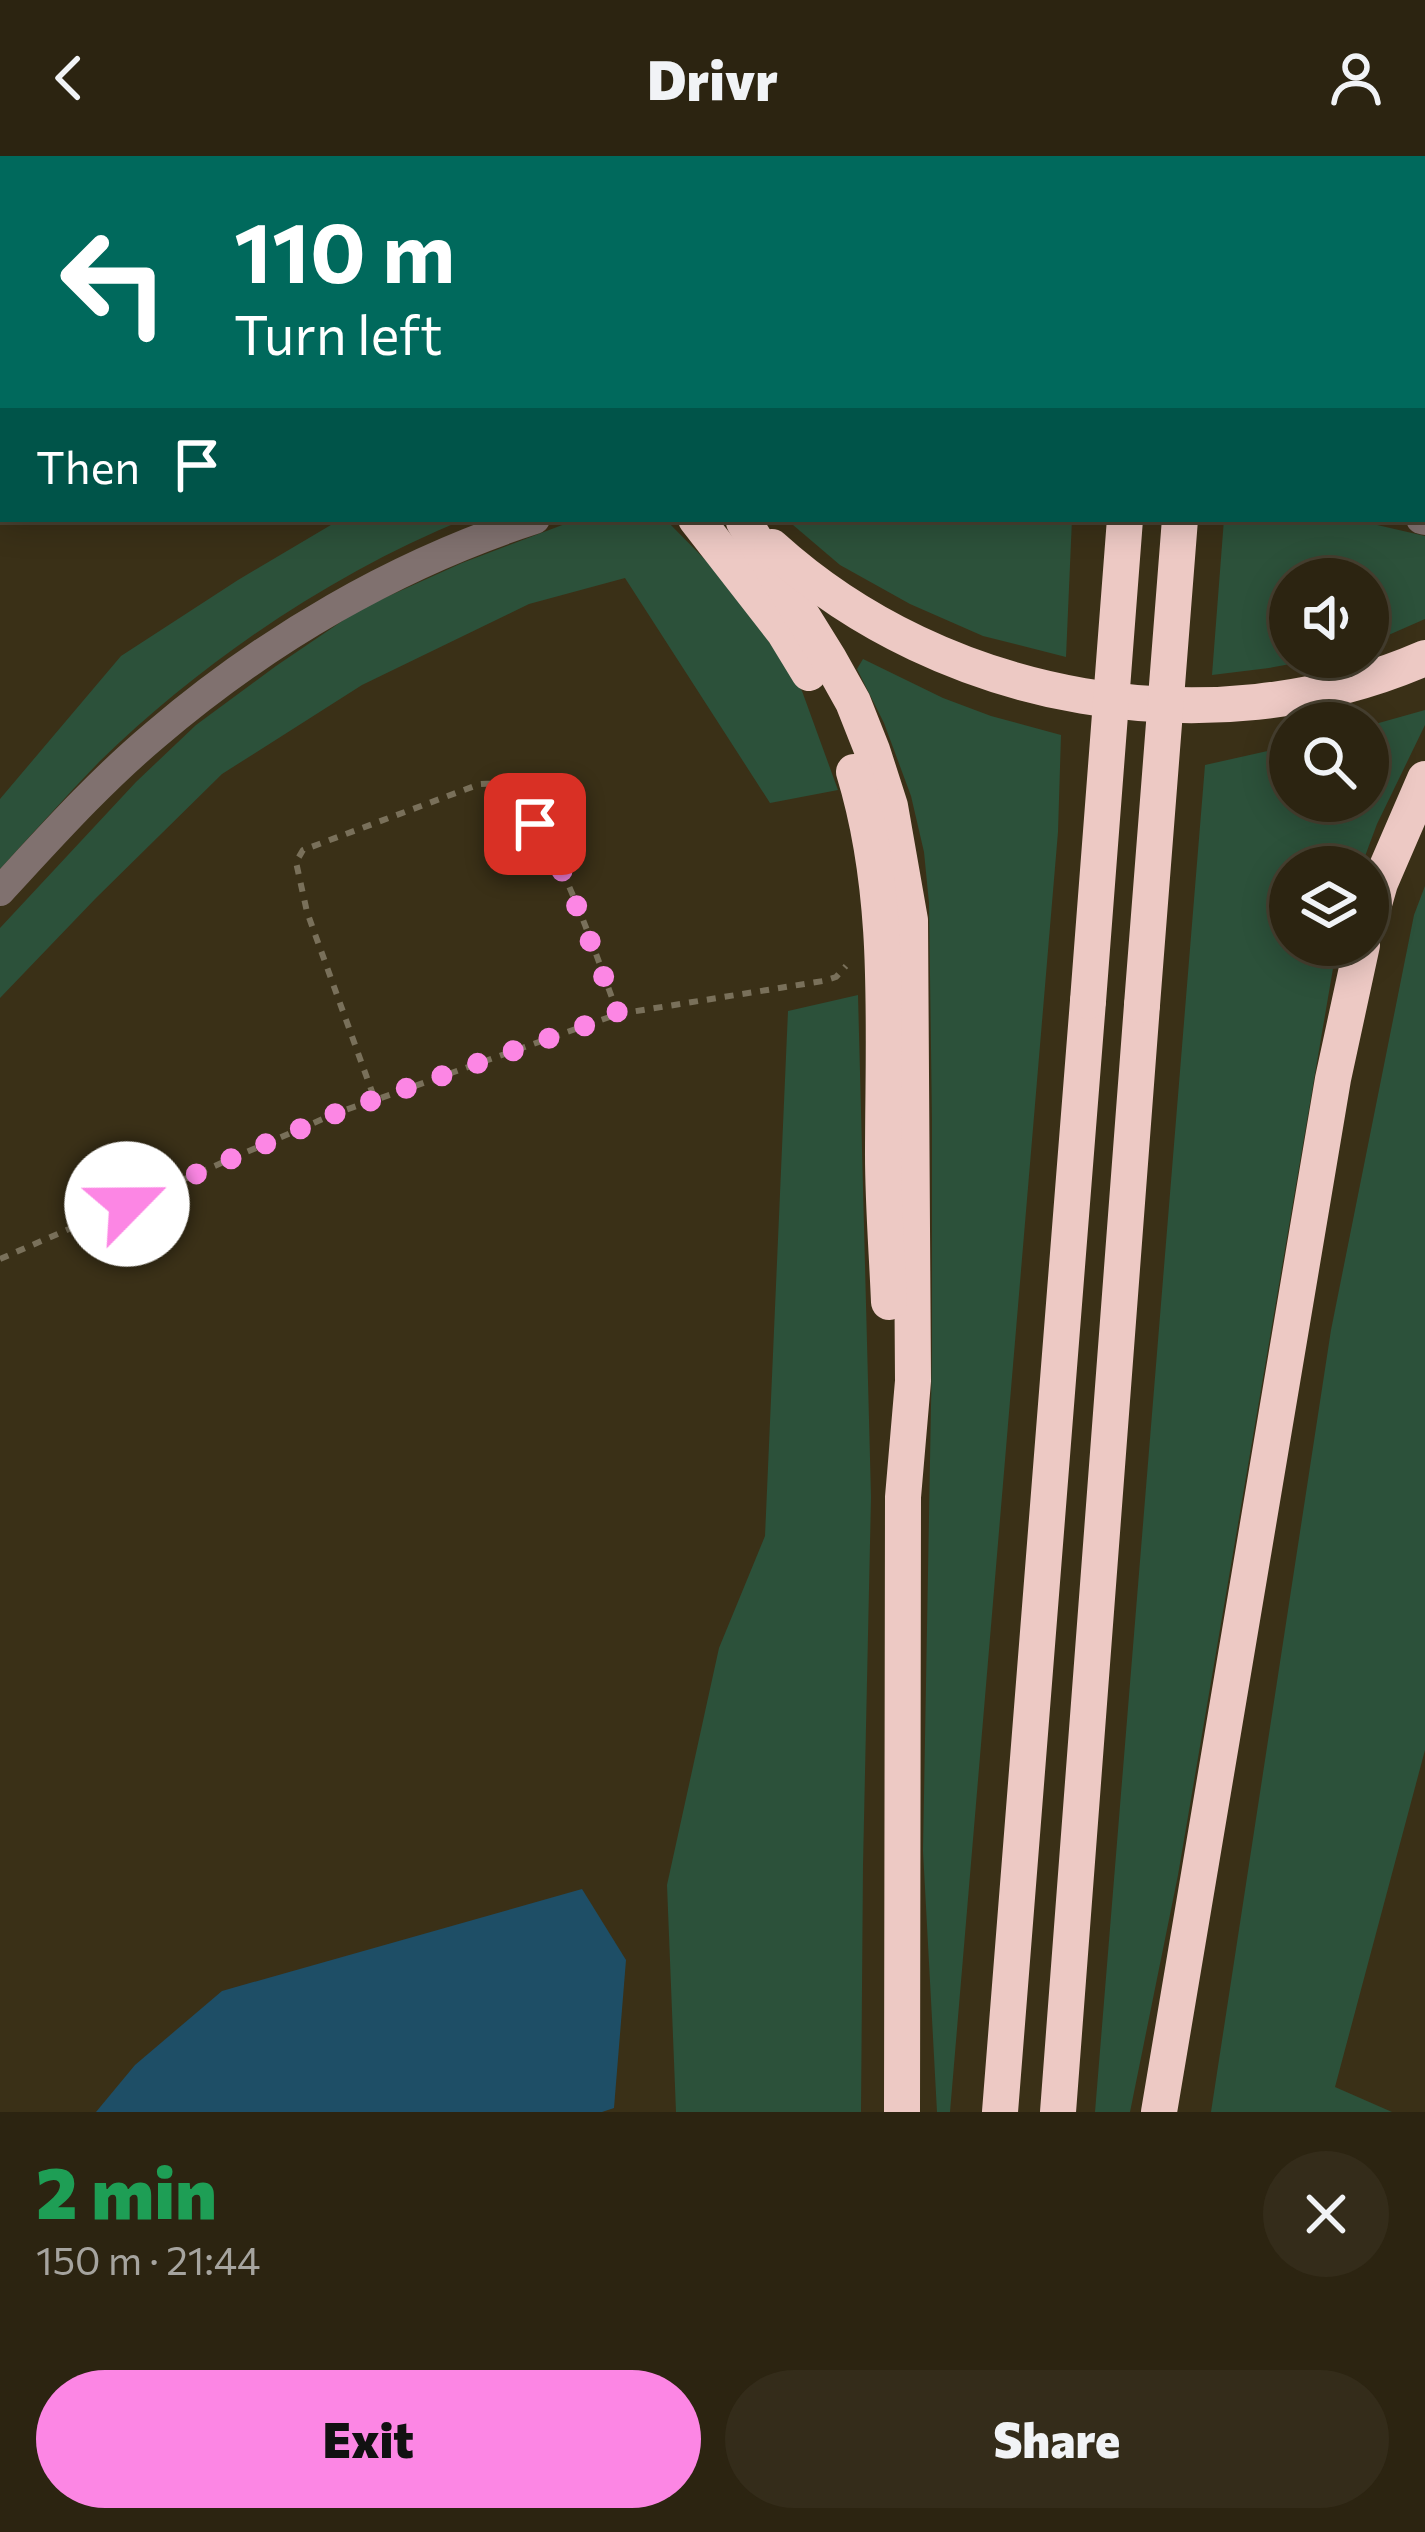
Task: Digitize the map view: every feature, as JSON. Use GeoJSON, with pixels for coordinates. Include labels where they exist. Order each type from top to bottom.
{"type":"FeatureCollection","features":[{"type":"Feature","properties":{"kind":"highway"},"geometry":{"type":"LineString","coordinates":[[1000,2112],[1125,522]]}},
{"type":"Feature","properties":{"kind":"highway"},"geometry":{"type":"LineString","coordinates":[[1058,2112],[1180,522]]}},
{"type":"Feature","properties":{"kind":"highway"},"geometry":{"type":"LineString","coordinates":[[725,526],[789,562],[888,629],[943,656],[1057,692],[1156,704],[1237,704],[1355,682],[1425,658]]}},
{"type":"Feature","properties":{"kind":"highway"},"geometry":{"type":"LineString","coordinates":[[725,526],[829,658],[853,702],[890,806],[910,920],[913,1381],[903,1497],[902,2112]]}},
{"type":"Feature","properties":{"kind":"highway"},"geometry":{"type":"LineString","coordinates":[[1389,862],[1425,779]]}},
{"type":"Feature","properties":{"kind":"highway"},"geometry":{"type":"LineString","coordinates":[[1160,2112],[1333,1079],[1357,966]]}},
{"type":"Feature","properties":{"kind":"street"},"geometry":{"type":"LineString","coordinates":[[0,891],[109,776],[250,661],[408,569],[527,522]]}},
{"type":"Feature","properties":{"kind":"path"},"geometry":{"type":"LineString","coordinates":[[375,1100],[307,911],[296,862],[303,850],[480,784],[502,786],[512,794],[544,839],[566,878],[618,1014]]}},
{"type":"Feature","properties":{"kind":"path"},"geometry":{"type":"LineString","coordinates":[[0,1259],[339,1112],[618,1014],[823,981],[836,977],[850,958]]}},
{"type":"Feature","properties":{"kind":"green space"},"geometry":{"type":"Polygon","coordinates":[[[336,522],[458,522],[318,593],[182,688],[100,761],[0,869],[0,799],[121,656],[336,522]]]}},
{"type":"Feature","properties":{"kind":"green space"},"geometry":{"type":"Polygon","coordinates":[[[668,522],[733,588],[802,691],[838,790],[770,803],[625,578],[529,604],[362,685],[222,774],[0,998],[0,928],[196,725],[360,609],[565,524],[668,522]]]}},
{"type":"Feature","properties":{"kind":"green space"},"geometry":{"type":"Polygon","coordinates":[[[790,522],[1072,522],[1066,657],[983,636],[910,604],[840,565],[790,522]]]}},
{"type":"Feature","properties":{"kind":"green space"},"geometry":{"type":"Polygon","coordinates":[[[1224,522],[1364,522],[1425,536],[1425,619],[1389,635],[1389,558],[1269,558],[1269,668],[1212,675],[1224,522]]]}},
{"type":"Feature","properties":{"kind":"green space"},"geometry":{"type":"Polygon","coordinates":[[[863,659],[943,698],[1061,735],[1058,832],[950,2112],[937,2112],[923,1851],[932,1350],[929,903],[911,796],[884,723],[857,669],[863,659]]]}},
{"type":"Feature","properties":{"kind":"green space"},"geometry":{"type":"Polygon","coordinates":[[[1425,710],[1425,725],[1389,799],[1389,720],[1425,710]]]}},
{"type":"Feature","properties":{"kind":"green space"},"geometry":{"type":"Polygon","coordinates":[[[1269,751],[1269,822],[1378,822],[1369,846],[1269,846],[1269,966],[1333,966],[1178,1875],[1130,2112],[1095,2112],[1205,765],[1269,751]]]}},
{"type":"Feature","properties":{"kind":"green space"},"geometry":{"type":"Polygon","coordinates":[[[1425,886],[1425,1750],[1335,2087],[1392,2112],[1211,2112],[1331,1330],[1414,915],[1425,886]]]}},
{"type":"Feature","properties":{"kind":"green space"},"geometry":{"type":"Polygon","coordinates":[[[858,995],[871,1497],[861,2112],[676,2112],[667,1885],[719,1648],[765,1536],[788,1011],[858,995]]]}},
{"type":"Feature","properties":{"kind":"water"},"geometry":{"type":"Polygon","coordinates":[[[582,1889],[626,1960],[614,2108],[602,2112],[96,2112],[135,2065],[222,1991],[582,1889]]]}},
{"type":"Feature","properties":{"kind":"route"},"geometry":{"type":"LineString","coordinates":[[127,1204],[339,1112],[618,1014],[566,878],[535,824]]}}]}
